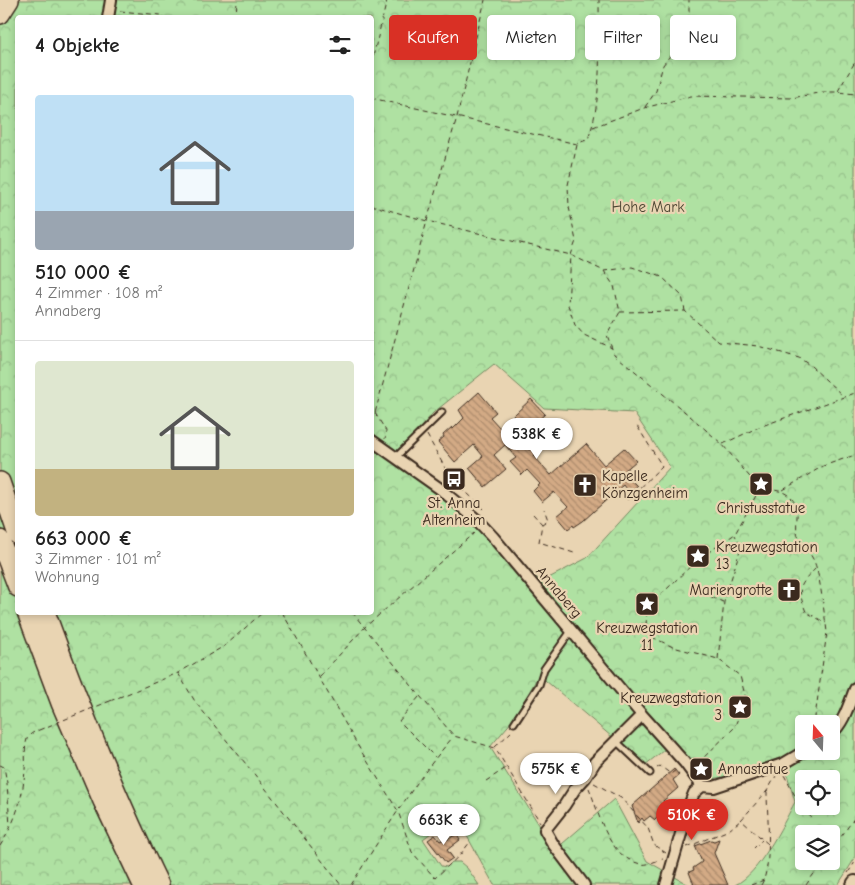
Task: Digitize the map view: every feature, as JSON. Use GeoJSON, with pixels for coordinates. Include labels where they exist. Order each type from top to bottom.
{"type":"FeatureCollection","features":[{"type":"Feature","properties":{"kind":"highway"},"geometry":{"type":"LineString","coordinates":[[0,14],[9,0]]}},
{"type":"Feature","properties":{"kind":"highway"},"geometry":{"type":"LineString","coordinates":[[0,482],[15,526]]}},
{"type":"Feature","properties":{"kind":"highway"},"geometry":{"type":"LineString","coordinates":[[0,540],[15,579]]}},
{"type":"Feature","properties":{"kind":"highway"},"geometry":{"type":"LineString","coordinates":[[28,615],[65,712],[103,801],[143,885]]}},
{"type":"Feature","properties":{"kind":"highway"},"geometry":{"type":"LineString","coordinates":[[46,615],[75,695],[114,790],[159,885]]}},
{"type":"Feature","properties":{"kind":"street","name":"Annaberg"},"geometry":{"type":"LineString","coordinates":[[374,442],[439,488],[476,519],[572,630],[702,786]]}},
{"type":"Feature","properties":{"kind":"street"},"geometry":{"type":"LineString","coordinates":[[840,723],[855,689]]}},
{"type":"Feature","properties":{"kind":"street"},"geometry":{"type":"LineString","coordinates":[[584,885],[553,844],[545,830],[564,806],[574,789],[585,778],[594,762],[642,715]]}},
{"type":"Feature","properties":{"kind":"street"},"geometry":{"type":"LineString","coordinates":[[666,885],[694,793],[702,786],[714,787],[782,766],[795,758]]}},
{"type":"Feature","properties":{"kind":"lane"},"geometry":{"type":"LineString","coordinates":[[396,457],[442,412]]}},
{"type":"Feature","properties":{"kind":"lane"},"geometry":{"type":"LineString","coordinates":[[514,722],[539,685],[544,669],[572,630]]}},
{"type":"Feature","properties":{"kind":"lane"},"geometry":{"type":"LineString","coordinates":[[616,741],[650,773]]}},
{"type":"Feature","properties":{"kind":"path"},"geometry":{"type":"LineString","coordinates":[[236,15],[237,0]]}},
{"type":"Feature","properties":{"kind":"path"},"geometry":{"type":"LineString","coordinates":[[374,53],[387,0]]}},
{"type":"Feature","properties":{"kind":"path"},"geometry":{"type":"LineString","coordinates":[[383,449],[386,431],[375,413],[457,117],[485,0]]}},
{"type":"Feature","properties":{"kind":"path"},"geometry":{"type":"LineString","coordinates":[[374,99],[578,144],[588,139],[593,127],[600,58],[599,0]]}},
{"type":"Feature","properties":{"kind":"path"},"geometry":{"type":"LineString","coordinates":[[644,108],[656,91],[663,65],[689,27],[689,0]]}},
{"type":"Feature","properties":{"kind":"path"},"geometry":{"type":"LineString","coordinates":[[109,9],[161,15]]}},
{"type":"Feature","properties":{"kind":"path"},"geometry":{"type":"LineString","coordinates":[[838,92],[855,62]]}},
{"type":"Feature","properties":{"kind":"path"},"geometry":{"type":"LineString","coordinates":[[593,127],[644,108],[691,96],[792,98],[823,92],[855,94]]}},
{"type":"Feature","properties":{"kind":"path"},"geometry":{"type":"LineString","coordinates":[[578,144],[568,185],[569,207],[576,241],[570,255],[568,305],[575,325],[584,335],[612,348]]}},
{"type":"Feature","properties":{"kind":"path"},"geometry":{"type":"LineString","coordinates":[[374,206],[427,221],[570,255],[604,271],[614,286],[620,312],[607,335],[614,354],[722,444],[760,489],[782,491],[792,498],[797,506],[797,531],[800,541],[813,558],[816,568],[827,632],[815,715]]}},
{"type":"Feature","properties":{"kind":"path"},"geometry":{"type":"LineString","coordinates":[[604,271],[632,267],[662,277],[682,296],[685,312],[718,342],[758,346],[799,358],[811,366],[843,396]]}},
{"type":"Feature","properties":{"kind":"path"},"geometry":{"type":"LineString","coordinates":[[620,312],[685,312]]}},
{"type":"Feature","properties":{"kind":"path"},"geometry":{"type":"LineString","coordinates":[[722,444],[759,427],[855,393]]}},
{"type":"Feature","properties":{"kind":"path"},"geometry":{"type":"LineString","coordinates":[[627,500],[662,466],[637,426]]}},
{"type":"Feature","properties":{"kind":"path"},"geometry":{"type":"LineString","coordinates":[[424,430],[450,478],[484,509]]}},
{"type":"Feature","properties":{"kind":"path"},"geometry":{"type":"LineString","coordinates":[[782,491],[823,466],[855,455]]}},
{"type":"Feature","properties":{"kind":"path"},"geometry":{"type":"LineString","coordinates":[[650,773],[660,766],[671,774],[687,766],[734,728],[746,698],[740,676],[718,660],[674,647],[654,638],[646,626],[647,608],[697,560],[735,534],[760,489]]}},
{"type":"Feature","properties":{"kind":"path"},"geometry":{"type":"LineString","coordinates":[[544,509],[548,520],[542,524],[539,542],[574,554]]}},
{"type":"Feature","properties":{"kind":"path"},"geometry":{"type":"LineString","coordinates":[[534,514],[542,524]]}},
{"type":"Feature","properties":{"kind":"path"},"geometry":{"type":"LineString","coordinates":[[320,677],[365,627],[476,532],[476,519]]}},
{"type":"Feature","properties":{"kind":"path"},"geometry":{"type":"LineString","coordinates":[[718,660],[724,602],[742,547],[735,534]]}},
{"type":"Feature","properties":{"kind":"path"},"geometry":{"type":"LineString","coordinates":[[816,568],[802,583],[800,595],[806,612],[826,624]]}},
{"type":"Feature","properties":{"kind":"path"},"geometry":{"type":"LineString","coordinates":[[711,598],[724,602]]}},
{"type":"Feature","properties":{"kind":"path"},"geometry":{"type":"LineString","coordinates":[[0,846],[10,829],[21,802],[26,740],[31,734],[178,673],[226,645],[260,615]]}},
{"type":"Feature","properties":{"kind":"path"},"geometry":{"type":"LineString","coordinates":[[284,615],[358,746],[398,810],[412,852],[435,878],[460,855],[470,842]]}},
{"type":"Feature","properties":{"kind":"path"},"geometry":{"type":"LineString","coordinates":[[355,615],[454,736],[495,748],[545,830]]}},
{"type":"Feature","properties":{"kind":"path"},"geometry":{"type":"LineString","coordinates":[[178,673],[196,703],[341,885]]}},
{"type":"Feature","properties":{"kind":"path"},"geometry":{"type":"LineString","coordinates":[[420,696],[399,721],[435,757]]}},
{"type":"Feature","properties":{"kind":"path"},"geometry":{"type":"LineString","coordinates":[[495,748],[511,732]]}},
{"type":"Feature","properties":{"kind":"path"},"geometry":{"type":"LineString","coordinates":[[351,885],[398,810],[435,757],[454,736]]}},
{"type":"Feature","properties":{"kind":"path"},"geometry":{"type":"LineString","coordinates":[[0,765],[4,767],[7,783],[10,829]]}},
{"type":"Feature","properties":{"kind":"path"},"geometry":{"type":"LineString","coordinates":[[687,848],[729,830],[741,820],[767,791],[782,766]]}},
{"type":"Feature","properties":{"kind":"path"},"geometry":{"type":"LineString","coordinates":[[782,766],[788,786],[800,805],[811,817]]}},
{"type":"Feature","properties":{"kind":"path"},"geometry":{"type":"LineString","coordinates":[[486,781],[507,767]]}},
{"type":"Feature","properties":{"kind":"path"},"geometry":{"type":"LineString","coordinates":[[585,778],[608,839],[622,857],[643,865],[662,859],[674,858]]}},
{"type":"Feature","properties":{"kind":"path"},"geometry":{"type":"LineString","coordinates":[[585,778],[621,798],[648,828],[654,845],[674,858]]}},
{"type":"Feature","properties":{"kind":"path"},"geometry":{"type":"LineString","coordinates":[[761,885],[764,879],[768,844],[767,791]]}},
{"type":"Feature","properties":{"kind":"path"},"geometry":{"type":"LineString","coordinates":[[840,838],[855,817]]}},
{"type":"Feature","properties":{"kind":"path"},"geometry":{"type":"LineString","coordinates":[[741,820],[768,844]]}},
{"type":"Feature","properties":{"kind":"path"},"geometry":{"type":"LineString","coordinates":[[754,848],[762,840]]}},
{"type":"Feature","properties":{"kind":"path"},"geometry":{"type":"LineString","coordinates":[[806,885],[817,870]]}},
{"type":"Feature","properties":{"kind":"path"},"geometry":{"type":"LineString","coordinates":[[751,885],[764,879]]}},
{"type":"Feature","properties":{"kind":"green space","name":"Hohe Mark"},"geometry":{"type":"Polygon","coordinates":[[[0,0],[855,0],[855,858],[838,885],[735,885],[753,871],[761,860],[777,836],[795,802],[782,757],[736,774],[703,781],[673,743],[645,765],[539,675],[513,720],[490,747],[555,850],[614,799],[647,861],[689,885],[494,885],[467,836],[458,828],[435,830],[423,839],[441,866],[447,867],[452,862],[460,862],[467,868],[479,885],[0,885],[0,0]],[[494,364],[433,413],[400,452],[445,489],[541,582],[587,558],[670,467],[634,413],[544,408],[494,364]]]}},
{"type":"Feature","properties":{"kind":"building"},"geometry":{"type":"Polygon","coordinates":[[[479,392],[496,412],[490,417],[500,428],[531,399],[545,414],[518,438],[529,450],[533,446],[539,449],[534,456],[551,475],[586,444],[604,465],[624,448],[636,461],[623,472],[637,486],[629,493],[623,485],[583,521],[568,529],[557,516],[568,507],[554,492],[542,502],[533,491],[540,484],[527,470],[522,475],[510,462],[516,458],[505,445],[494,455],[506,469],[485,487],[469,468],[483,456],[474,445],[455,462],[438,442],[444,437],[443,435],[452,427],[453,429],[464,418],[459,410],[479,392]]]}},
{"type":"Feature","properties":{"kind":"building"},"geometry":{"type":"Polygon","coordinates":[[[674,769],[679,775],[673,780],[678,788],[663,801],[669,806],[655,820],[650,816],[644,821],[642,818],[638,823],[632,806],[674,769]]]}},
{"type":"Feature","properties":{"kind":"building"},"geometry":{"type":"Polygon","coordinates":[[[456,834],[460,840],[447,850],[453,858],[446,863],[428,840],[435,835],[440,841],[449,839],[456,834]]]}},
{"type":"Feature","properties":{"kind":"building"},"geometry":{"type":"Polygon","coordinates":[[[719,839],[714,853],[728,885],[694,885],[689,872],[702,862],[695,846],[719,839]]]}},
{"type":"Feature","properties":{"kind":"place","name":"St. Anna Altenheim"},"geometry":{"type":"Point","coordinates":[454,479]}},
{"type":"Feature","properties":{"kind":"place","name":"Christusstatue"},"geometry":{"type":"Point","coordinates":[761,484]}},
{"type":"Feature","properties":{"kind":"place","name":"Kapelle Könzgenheim"},"geometry":{"type":"Point","coordinates":[585,485]}},
{"type":"Feature","properties":{"kind":"place","name":"Kreuzwegstation 13"},"geometry":{"type":"Point","coordinates":[698,556]}},
{"type":"Feature","properties":{"kind":"place","name":"Mariengrotte"},"geometry":{"type":"Point","coordinates":[789,590]}},
{"type":"Feature","properties":{"kind":"place","name":"Kreuzwegstation 11"},"geometry":{"type":"Point","coordinates":[647,604]}},
{"type":"Feature","properties":{"kind":"place","name":"Kreuzwegstation 3"},"geometry":{"type":"Point","coordinates":[740,707]}},
{"type":"Feature","properties":{"kind":"place","name":"Annastatue"},"geometry":{"type":"Point","coordinates":[701,769]}}]}
